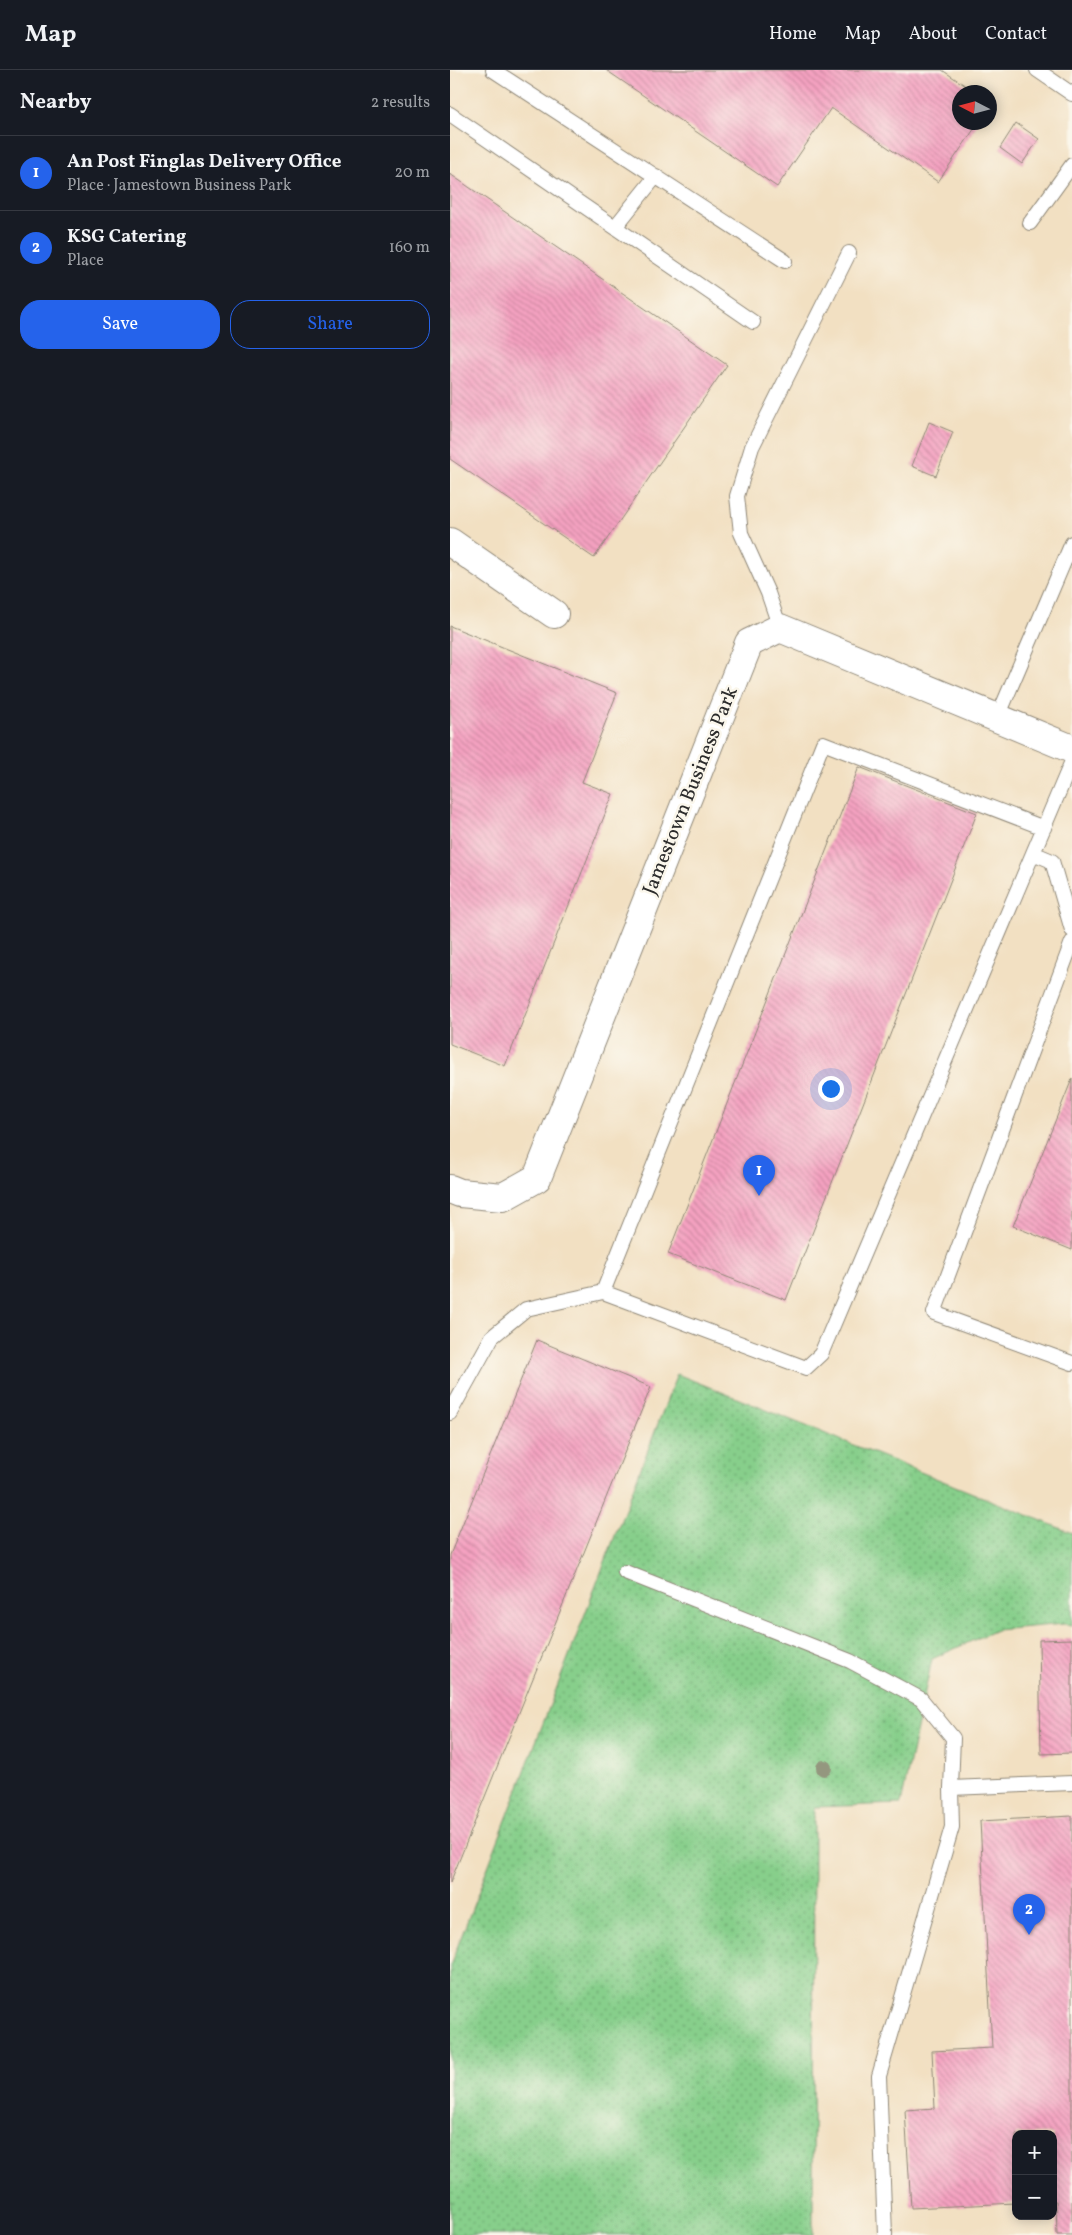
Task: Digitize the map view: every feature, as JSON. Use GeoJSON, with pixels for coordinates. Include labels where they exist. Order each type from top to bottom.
{"type":"FeatureCollection","features":[{"type":"Feature","properties":{"kind":"street"},"geometry":{"type":"LineString","coordinates":[[450,542],[554,614]]}},
{"type":"Feature","properties":{"kind":"street"},"geometry":{"type":"LineString","coordinates":[[780,628],[1072,749]]}},
{"type":"Feature","properties":{"kind":"street","name":"Jamestown Business Park"},"geometry":{"type":"LineString","coordinates":[[450,1189],[460,1193],[503,1197],[537,1178],[750,644],[780,628]]}},
{"type":"Feature","properties":{"kind":"lane"},"geometry":{"type":"LineString","coordinates":[[493,70],[786,261]]}},
{"type":"Feature","properties":{"kind":"lane"},"geometry":{"type":"LineString","coordinates":[[1037,70],[1072,94]]}},
{"type":"Feature","properties":{"kind":"lane"},"geometry":{"type":"LineString","coordinates":[[450,114],[753,322]]}},
{"type":"Feature","properties":{"kind":"lane"},"geometry":{"type":"LineString","coordinates":[[1030,224],[1072,165]]}},
{"type":"Feature","properties":{"kind":"lane"},"geometry":{"type":"LineString","coordinates":[[615,227],[656,176]]}},
{"type":"Feature","properties":{"kind":"lane"},"geometry":{"type":"LineString","coordinates":[[780,628],[768,593],[741,533],[737,496],[752,447],[849,253]]}},
{"type":"Feature","properties":{"kind":"lane"},"geometry":{"type":"LineString","coordinates":[[996,719],[1072,543]]}},
{"type":"Feature","properties":{"kind":"lane"},"geometry":{"type":"LineString","coordinates":[[603,1292],[823,743],[1044,828]]}},
{"type":"Feature","properties":{"kind":"lane"},"geometry":{"type":"LineString","coordinates":[[450,1413],[492,1337],[526,1309],[603,1292],[806,1368],[821,1354],[1072,761]]}},
{"type":"Feature","properties":{"kind":"lane"},"geometry":{"type":"LineString","coordinates":[[1033,853],[1052,861],[1072,930]]}},
{"type":"Feature","properties":{"kind":"lane"},"geometry":{"type":"LineString","coordinates":[[1072,942],[934,1313],[1072,1363]]}},
{"type":"Feature","properties":{"kind":"lane"},"geometry":{"type":"LineString","coordinates":[[625,1572],[850,1661],[921,1699],[953,1738],[952,1828],[879,2076],[885,2235]]}},
{"type":"Feature","properties":{"kind":"lane"},"geometry":{"type":"LineString","coordinates":[[951,1788],[1072,1783]]}},
{"type":"Feature","properties":{"kind":"green space"},"geometry":{"type":"Polygon","coordinates":[[[677,1374],[1072,1533],[1072,1625],[1064,1624],[996,1630],[932,1659],[901,1804],[814,1807],[813,2235],[450,2235],[450,1966],[677,1374]]]}},
{"type":"Feature","properties":{"kind":"building"},"geometry":{"type":"Polygon","coordinates":[[[606,70],[942,70],[964,85],[952,85],[952,130],[974,130],[938,182],[831,108],[777,187],[606,70]]]}},
{"type":"Feature","properties":{"kind":"building"},"geometry":{"type":"Polygon","coordinates":[[[1016,123],[1039,139],[1022,164],[1000,148],[1016,123]]]}},
{"type":"Feature","properties":{"kind":"building"},"geometry":{"type":"Polygon","coordinates":[[[450,174],[727,365],[594,558],[450,459],[450,174]]]}},
{"type":"Feature","properties":{"kind":"building"},"geometry":{"type":"Polygon","coordinates":[[[929,422],[953,432],[936,476],[912,466],[929,422]]]}},
{"type":"Feature","properties":{"kind":"building"},"geometry":{"type":"Polygon","coordinates":[[[450,626],[617,693],[582,782],[613,794],[505,1066],[450,1044],[450,626]]]}},
{"type":"Feature","properties":{"kind":"building"},"geometry":{"type":"Polygon","coordinates":[[[859,767],[977,813],[786,1300],[668,1254],[859,767]]]}},
{"type":"Feature","properties":{"kind":"building"},"geometry":{"type":"Polygon","coordinates":[[[1072,1079],[1072,1250],[1013,1226],[1072,1079]]]}},
{"type":"Feature","properties":{"kind":"building"},"geometry":{"type":"Polygon","coordinates":[[[537,1340],[651,1387],[450,1883],[450,1555],[537,1340]]]}},
{"type":"Feature","properties":{"kind":"building"},"geometry":{"type":"Polygon","coordinates":[[[1072,1639],[1072,1753],[1041,1754],[1039,1640],[1072,1639]]]}},
{"type":"Feature","properties":{"kind":"building"},"geometry":{"type":"Polygon","coordinates":[[[1072,1816],[1072,2235],[1057,2235],[1057,2130],[1012,2130],[1012,2203],[911,2208],[905,2110],[935,2108],[932,2051],[992,2048],[980,1821],[1072,1816]]]}},
{"type":"Feature","properties":{"kind":"place","name":"An Post Finglas Delivery Office"},"geometry":{"type":"Point","coordinates":[759,1196]}},
{"type":"Feature","properties":{"kind":"place","name":"KSG Catering"},"geometry":{"type":"Point","coordinates":[1029,1935]}}]}
